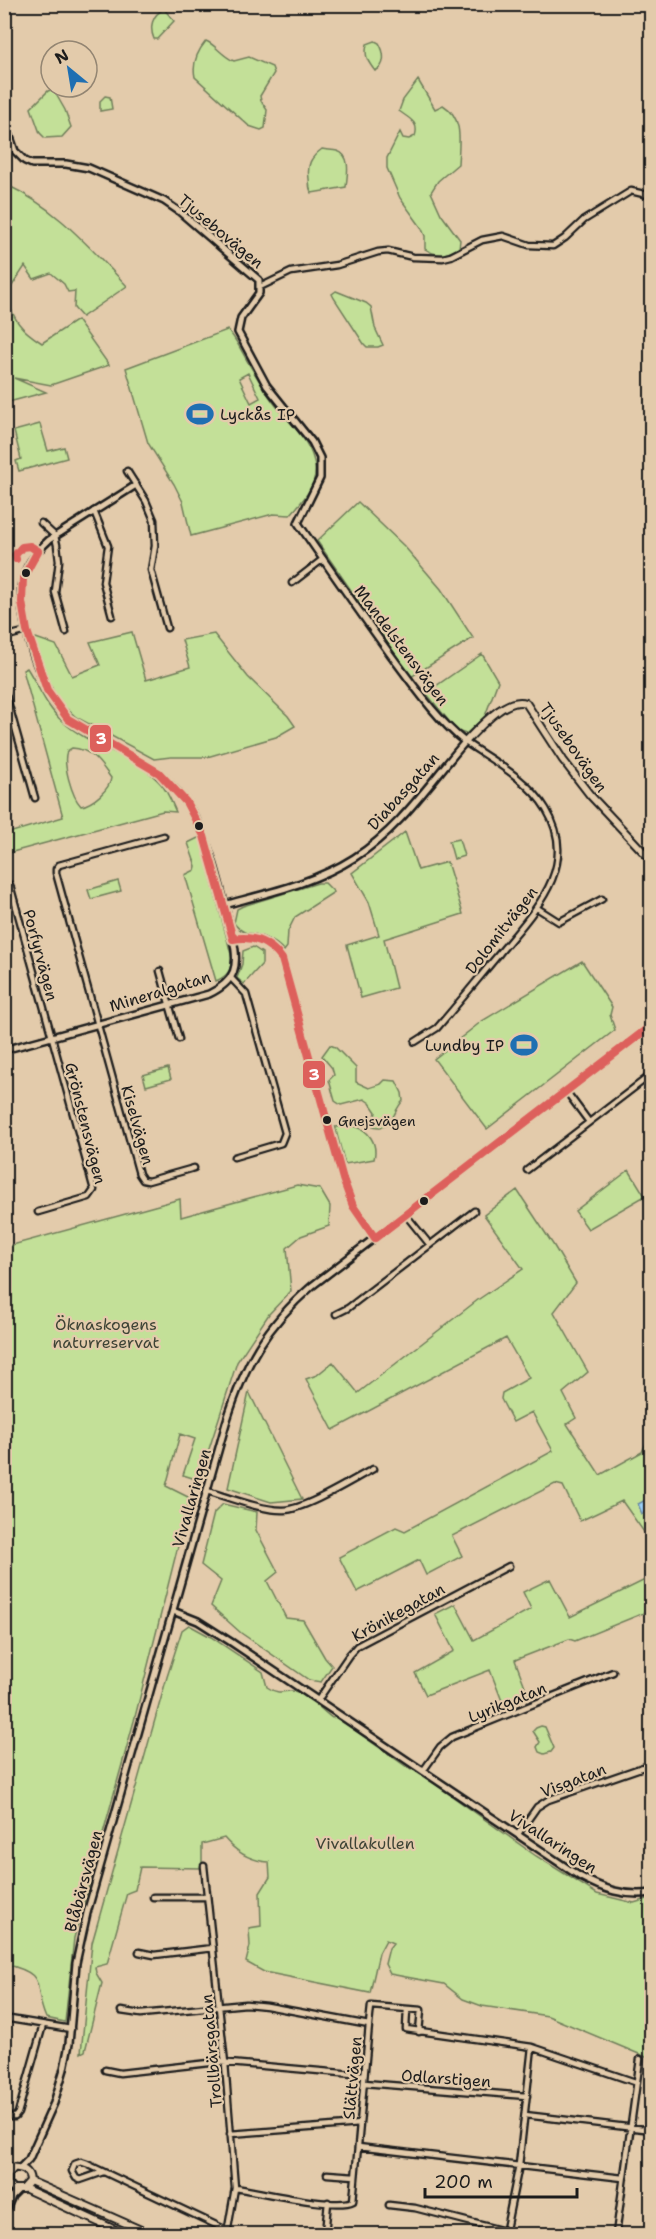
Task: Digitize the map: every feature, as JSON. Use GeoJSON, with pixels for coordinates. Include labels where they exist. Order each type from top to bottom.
{"type":"FeatureCollection","features":[{"type":"Feature","properties":{"kind":"main road","name":"Tjusebovägen"},"geometry":{"type":"LineString","coordinates":[[465,742],[489,719],[507,706],[519,701],[526,704],[563,760],[590,795],[651,861]]}},
{"type":"Feature","properties":{"kind":"main road"},"geometry":{"type":"LineString","coordinates":[[4,2166],[26,2170],[29,2178],[150,2235]]}},
{"type":"Feature","properties":{"kind":"main road"},"geometry":{"type":"LineString","coordinates":[[17,2168],[8,2174],[6,2180],[13,2189],[21,2189],[124,2235]]}},
{"type":"Feature","properties":{"kind":"main road"},"geometry":{"type":"LineString","coordinates":[[21,2189],[29,2178]]}},
{"type":"Feature","properties":{"kind":"street","name":"Tjusebovägen"},"geometry":{"type":"LineString","coordinates":[[4,120],[11,143],[20,157],[32,164],[59,164],[89,168],[172,206],[259,280],[260,287],[256,299],[241,318],[238,332],[267,386],[317,452],[321,468],[320,478],[306,505]]}},
{"type":"Feature","properties":{"kind":"street"},"geometry":{"type":"LineString","coordinates":[[260,287],[291,272],[337,265],[388,250],[413,257],[443,258],[452,256],[482,240],[503,236],[529,245],[553,246],[584,220],[631,191],[651,196]]}},
{"type":"Feature","properties":{"kind":"street"},"geometry":{"type":"LineString","coordinates":[[127,471],[146,501],[154,520],[155,546],[151,570],[167,628]]}},
{"type":"Feature","properties":{"kind":"street","name":"Mineralgatan"},"geometry":{"type":"LineString","coordinates":[[4,1050],[209,994],[219,989],[231,978],[237,961],[204,836],[186,802],[159,773],[79,726],[62,712],[47,690],[27,631],[22,602],[23,578],[33,556],[40,547],[55,536],[136,485]]}},
{"type":"Feature","properties":{"kind":"street","name":"Mandelstensvägen"},"geometry":{"type":"LineString","coordinates":[[306,505],[298,523],[322,559],[427,703],[465,742]]}},
{"type":"Feature","properties":{"kind":"street"},"geometry":{"type":"LineString","coordinates":[[94,511],[108,546],[103,582],[112,616]]}},
{"type":"Feature","properties":{"kind":"street"},"geometry":{"type":"LineString","coordinates":[[41,523],[55,536],[59,561],[55,592],[66,632]]}},
{"type":"Feature","properties":{"kind":"street"},"geometry":{"type":"LineString","coordinates":[[292,583],[322,559]]}},
{"type":"Feature","properties":{"kind":"street"},"geometry":{"type":"LineString","coordinates":[[4,637],[27,631]]}},
{"type":"Feature","properties":{"kind":"street"},"geometry":{"type":"LineString","coordinates":[[4,688],[35,798]]}},
{"type":"Feature","properties":{"kind":"street","name":"Diabasgatan"},"geometry":{"type":"LineString","coordinates":[[224,905],[309,881],[355,858],[403,817],[465,742]]}},
{"type":"Feature","properties":{"kind":"street","name":"Dolomitvägen"},"geometry":{"type":"LineString","coordinates":[[415,1042],[437,1028],[537,908],[551,884],[556,869],[558,845],[552,820],[546,808],[532,791],[465,742]]}},
{"type":"Feature","properties":{"kind":"street","name":"Kiselvägen"},"geometry":{"type":"LineString","coordinates":[[164,836],[66,863],[56,869],[140,1177],[148,1181],[194,1168]]}},
{"type":"Feature","properties":{"kind":"street","name":"Porfyrvägen"},"geometry":{"type":"LineString","coordinates":[[4,881],[10,885],[51,1037]]}},
{"type":"Feature","properties":{"kind":"street"},"geometry":{"type":"LineString","coordinates":[[537,908],[560,922],[602,899]]}},
{"type":"Feature","properties":{"kind":"street"},"geometry":{"type":"LineString","coordinates":[[233,939],[242,937],[261,939],[274,948],[282,959],[353,1206],[375,1238]]}},
{"type":"Feature","properties":{"kind":"street"},"geometry":{"type":"LineString","coordinates":[[160,970],[179,1039]]}},
{"type":"Feature","properties":{"kind":"street"},"geometry":{"type":"LineString","coordinates":[[231,978],[246,994],[285,1133],[281,1143],[234,1157]]}},
{"type":"Feature","properties":{"kind":"street","name":"Vivallaringen"},"geometry":{"type":"LineString","coordinates":[[651,1025],[405,1214],[300,1297],[278,1319],[260,1343],[243,1373],[235,1394],[173,1611],[208,1627],[598,1886],[628,1894],[651,1893]]}},
{"type":"Feature","properties":{"kind":"street","name":"Grönstensvägen"},"geometry":{"type":"LineString","coordinates":[[38,1212],[89,1197],[93,1190],[51,1037]]}},
{"type":"Feature","properties":{"kind":"street"},"geometry":{"type":"LineString","coordinates":[[526,1170],[651,1074]]}},
{"type":"Feature","properties":{"kind":"street"},"geometry":{"type":"LineString","coordinates":[[566,1091],[589,1122]]}},
{"type":"Feature","properties":{"kind":"street"},"geometry":{"type":"LineString","coordinates":[[336,1314],[348,1308],[474,1211]]}},
{"type":"Feature","properties":{"kind":"street"},"geometry":{"type":"LineString","coordinates":[[405,1214],[430,1245]]}},
{"type":"Feature","properties":{"kind":"street"},"geometry":{"type":"LineString","coordinates":[[207,1491],[272,1509],[284,1510],[303,1505],[373,1469]]}},
{"type":"Feature","properties":{"kind":"street","name":"Krönikegatan"},"geometry":{"type":"LineString","coordinates":[[318,1700],[357,1646],[509,1566]]}},
{"type":"Feature","properties":{"kind":"street","name":"Blåbärsvägen"},"geometry":{"type":"LineString","coordinates":[[29,2178],[29,2159],[60,2085],[82,1935],[173,1611]]}},
{"type":"Feature","properties":{"kind":"street","name":"Lyrikgatan"},"geometry":{"type":"LineString","coordinates":[[423,1771],[440,1747],[452,1737],[613,1672]]}},
{"type":"Feature","properties":{"kind":"street","name":"Visgatan"},"geometry":{"type":"LineString","coordinates":[[518,1834],[537,1807],[549,1800],[649,1765]]}},
{"type":"Feature","properties":{"kind":"street","name":"Trollbärsgatan"},"geometry":{"type":"LineString","coordinates":[[204,1866],[225,2064],[235,2188],[227,2233]]}},
{"type":"Feature","properties":{"kind":"street"},"geometry":{"type":"LineString","coordinates":[[153,1897],[207,1897]]}},
{"type":"Feature","properties":{"kind":"street"},"geometry":{"type":"LineString","coordinates":[[139,1952],[154,1955],[213,1948]]}},
{"type":"Feature","properties":{"kind":"street","name":"Slättvägen"},"geometry":{"type":"LineString","coordinates":[[122,2011],[141,2014],[246,2004],[369,2025],[353,2201],[328,2202]]}},
{"type":"Feature","properties":{"kind":"street"},"geometry":{"type":"LineString","coordinates":[[369,2025],[371,2006],[421,2010],[419,2032]]}},
{"type":"Feature","properties":{"kind":"street"},"geometry":{"type":"LineString","coordinates":[[407,2009],[406,2030],[531,2047],[635,2082]]}},
{"type":"Feature","properties":{"kind":"street"},"geometry":{"type":"LineString","coordinates":[[4,2018],[70,2029]]}},
{"type":"Feature","properties":{"kind":"street"},"geometry":{"type":"LineString","coordinates":[[4,2115],[15,2117],[18,2113],[43,2025]]}},
{"type":"Feature","properties":{"kind":"street"},"geometry":{"type":"LineString","coordinates":[[506,2233],[519,2165],[531,2047]]}},
{"type":"Feature","properties":{"kind":"street"},"geometry":{"type":"LineString","coordinates":[[616,2235],[635,2082],[640,2059]]}},
{"type":"Feature","properties":{"kind":"street"},"geometry":{"type":"LineString","coordinates":[[105,2070],[120,2073],[218,2062],[364,2075]]}},
{"type":"Feature","properties":{"kind":"street","name":"Odlarstigen"},"geometry":{"type":"LineString","coordinates":[[364,2083],[527,2096]]}},
{"type":"Feature","properties":{"kind":"street"},"geometry":{"type":"LineString","coordinates":[[525,2115],[651,2130]]}},
{"type":"Feature","properties":{"kind":"street"},"geometry":{"type":"LineString","coordinates":[[230,2134],[360,2124]]}},
{"type":"Feature","properties":{"kind":"street"},"geometry":{"type":"LineString","coordinates":[[358,2147],[623,2178]]}},
{"type":"Feature","properties":{"kind":"street","name":"Blåbärsvägen"},"geometry":{"type":"LineString","coordinates":[[17,2168],[29,2159]]}},
{"type":"Feature","properties":{"kind":"street"},"geometry":{"type":"LineString","coordinates":[[103,2172],[80,2180],[73,2175],[72,2171],[75,2164],[81,2162],[103,2172],[227,2233],[235,2235]]}},
{"type":"Feature","properties":{"kind":"street"},"geometry":{"type":"LineString","coordinates":[[327,2174],[355,2176]]}},
{"type":"Feature","properties":{"kind":"street"},"geometry":{"type":"LineString","coordinates":[[4,2200],[6,2180]]}},
{"type":"Feature","properties":{"kind":"street"},"geometry":{"type":"LineString","coordinates":[[235,2188],[328,2202],[325,2235]]}},
{"type":"Feature","properties":{"kind":"street"},"geometry":{"type":"LineString","coordinates":[[5,2214],[12,2196],[21,2189]]}},
{"type":"Feature","properties":{"kind":"street"},"geometry":{"type":"LineString","coordinates":[[390,2205],[415,2208],[516,2235]]}},
{"type":"Feature","properties":{"kind":"green space"},"geometry":{"type":"Polygon","coordinates":[[[164,9],[174,21],[157,39],[154,39],[153,22],[164,9]]]}},
{"type":"Feature","properties":{"kind":"green space"},"geometry":{"type":"Polygon","coordinates":[[[206,41],[234,61],[249,57],[272,67],[274,73],[260,96],[267,110],[265,128],[261,130],[249,126],[195,77],[196,58],[206,41]]]}},
{"type":"Feature","properties":{"kind":"green space"},"geometry":{"type":"Polygon","coordinates":[[[375,41],[381,47],[383,63],[375,71],[366,52],[367,44],[375,41]]]}},
{"type":"Feature","properties":{"kind":"green space"},"geometry":{"type":"Polygon","coordinates":[[[418,80],[435,109],[443,105],[450,110],[459,131],[458,164],[438,181],[431,192],[441,214],[460,240],[459,248],[442,254],[425,249],[425,236],[421,227],[400,198],[387,168],[387,158],[400,132],[403,138],[409,139],[415,136],[415,124],[399,111],[403,100],[418,80]]]}},
{"type":"Feature","properties":{"kind":"green space"},"geometry":{"type":"Polygon","coordinates":[[[105,96],[110,97],[112,109],[100,111],[100,101],[105,96]]]}},
{"type":"Feature","properties":{"kind":"green space"},"geometry":{"type":"Polygon","coordinates":[[[40,99],[59,99],[71,127],[62,137],[45,138],[40,133],[31,108],[40,99]]]}},
{"type":"Feature","properties":{"kind":"green space"},"geometry":{"type":"Polygon","coordinates":[[[322,149],[337,151],[345,157],[348,167],[346,187],[312,193],[309,186],[309,166],[312,159],[322,149]]]}},
{"type":"Feature","properties":{"kind":"green space"},"geometry":{"type":"Polygon","coordinates":[[[5,184],[41,204],[56,216],[85,242],[127,286],[82,317],[74,308],[75,291],[68,292],[64,284],[51,273],[34,279],[25,266],[6,295],[19,324],[42,343],[77,320],[109,365],[51,385],[14,378],[46,392],[5,403],[5,184]]]}},
{"type":"Feature","properties":{"kind":"green space"},"geometry":{"type":"Polygon","coordinates":[[[336,291],[371,307],[375,328],[383,345],[367,347],[364,344],[334,298],[332,294],[336,291]]]}},
{"type":"Feature","properties":{"kind":"green space"},"geometry":{"type":"Polygon","coordinates":[[[227,330],[230,332],[271,398],[310,450],[315,475],[311,488],[303,500],[290,515],[273,514],[191,536],[183,502],[148,443],[126,368],[227,330]],[[248,373],[239,378],[251,403],[260,398],[248,373]]]}},
{"type":"Feature","properties":{"kind":"green space"},"geometry":{"type":"Polygon","coordinates":[[[40,424],[48,451],[64,447],[67,458],[19,471],[16,461],[21,459],[14,431],[40,424]]]}},
{"type":"Feature","properties":{"kind":"green space"},"geometry":{"type":"Polygon","coordinates":[[[358,502],[404,546],[441,589],[473,638],[411,677],[317,541],[358,502]]]}},
{"type":"Feature","properties":{"kind":"green space"},"geometry":{"type":"Polygon","coordinates":[[[132,632],[146,680],[190,667],[182,640],[214,634],[248,677],[288,716],[295,726],[276,737],[207,757],[154,759],[76,717],[54,694],[33,637],[56,645],[72,676],[100,665],[90,642],[132,632]]]}},
{"type":"Feature","properties":{"kind":"green space"},"geometry":{"type":"Polygon","coordinates":[[[482,654],[498,681],[485,716],[466,734],[457,731],[426,693],[482,654]]]}},
{"type":"Feature","properties":{"kind":"green space"},"geometry":{"type":"Polygon","coordinates":[[[27,668],[47,703],[63,722],[74,731],[151,774],[166,790],[176,812],[163,811],[5,854],[5,834],[63,817],[23,670],[27,668]],[[72,748],[67,751],[66,763],[71,788],[81,806],[100,795],[108,787],[111,778],[95,758],[79,749],[72,748]]]}},
{"type":"Feature","properties":{"kind":"green space"},"geometry":{"type":"Polygon","coordinates":[[[405,832],[418,870],[447,862],[463,914],[384,939],[396,988],[361,998],[347,945],[379,935],[369,902],[352,873],[405,832]]]}},
{"type":"Feature","properties":{"kind":"green space"},"geometry":{"type":"Polygon","coordinates":[[[200,837],[232,958],[228,972],[216,981],[185,875],[195,870],[196,866],[188,843],[200,837]]]}},
{"type":"Feature","properties":{"kind":"green space"},"geometry":{"type":"Polygon","coordinates":[[[459,839],[464,856],[454,859],[449,841],[459,839]]]}},
{"type":"Feature","properties":{"kind":"green space"},"geometry":{"type":"Polygon","coordinates":[[[118,881],[121,891],[91,899],[88,890],[118,881]]]}},
{"type":"Feature","properties":{"kind":"green space"},"geometry":{"type":"Polygon","coordinates":[[[318,883],[325,883],[334,892],[295,917],[288,931],[287,947],[284,951],[271,941],[244,932],[234,923],[237,909],[243,906],[318,883]]]}},
{"type":"Feature","properties":{"kind":"green space"},"geometry":{"type":"Polygon","coordinates":[[[253,947],[262,953],[262,964],[244,984],[237,978],[242,964],[243,951],[253,947]]]}},
{"type":"Feature","properties":{"kind":"green space","name":"Lundby IP"},"geometry":{"type":"Polygon","coordinates":[[[582,961],[612,1007],[610,1015],[615,1030],[487,1129],[434,1059],[482,1021],[582,961]]]}},
{"type":"Feature","properties":{"kind":"green space"},"geometry":{"type":"Polygon","coordinates":[[[330,1045],[335,1047],[356,1068],[356,1082],[369,1088],[385,1080],[396,1081],[403,1101],[392,1120],[385,1126],[373,1126],[376,1112],[364,1099],[341,1105],[335,1101],[329,1080],[334,1075],[332,1068],[322,1056],[330,1045]]]}},
{"type":"Feature","properties":{"kind":"green space"},"geometry":{"type":"Polygon","coordinates":[[[168,1068],[171,1079],[146,1086],[143,1075],[168,1068]]]}},
{"type":"Feature","properties":{"kind":"green space"},"geometry":{"type":"Polygon","coordinates":[[[353,1126],[364,1130],[371,1138],[375,1148],[374,1159],[345,1164],[335,1127],[353,1126]]]}},
{"type":"Feature","properties":{"kind":"green space"},"geometry":{"type":"Polygon","coordinates":[[[629,1170],[645,1196],[588,1229],[575,1211],[629,1170]]]}},
{"type":"Feature","properties":{"kind":"green space","name":"Öknaskogens naturreservat"},"geometry":{"type":"Polygon","coordinates":[[[297,1185],[320,1189],[330,1206],[329,1226],[301,1236],[287,1248],[291,1291],[269,1314],[237,1362],[199,1480],[183,1475],[195,1439],[180,1434],[166,1486],[190,1498],[134,1721],[74,1938],[65,2022],[46,2018],[34,1977],[28,1972],[5,1964],[5,1247],[180,1199],[181,1217],[297,1185]]]}},
{"type":"Feature","properties":{"kind":"green space"},"geometry":{"type":"Polygon","coordinates":[[[517,1190],[576,1283],[554,1312],[588,1372],[563,1393],[576,1418],[567,1424],[600,1475],[642,1452],[651,1437],[651,1542],[622,1501],[580,1521],[563,1486],[555,1484],[452,1536],[462,1556],[426,1575],[419,1560],[357,1592],[339,1557],[396,1527],[405,1531],[553,1451],[532,1412],[513,1422],[501,1399],[502,1393],[529,1378],[506,1338],[333,1430],[306,1379],[317,1375],[333,1362],[358,1393],[479,1299],[523,1269],[484,1215],[517,1190]]]}},
{"type":"Feature","properties":{"kind":"green space"},"geometry":{"type":"Polygon","coordinates":[[[249,1392],[302,1499],[271,1502],[228,1488],[249,1392]]]}},
{"type":"Feature","properties":{"kind":"green space"},"geometry":{"type":"Polygon","coordinates":[[[223,1504],[257,1512],[256,1530],[278,1572],[267,1581],[286,1618],[303,1620],[332,1666],[321,1682],[309,1680],[241,1633],[211,1606],[221,1581],[201,1565],[214,1513],[223,1504]]]}},
{"type":"Feature","properties":{"kind":"green space"},"geometry":{"type":"Polygon","coordinates":[[[651,1577],[651,1610],[575,1641],[569,1639],[515,1660],[529,1697],[504,1706],[490,1670],[426,1695],[415,1673],[454,1651],[435,1614],[455,1604],[474,1640],[531,1609],[523,1592],[550,1579],[570,1617],[651,1577]]]}},
{"type":"Feature","properties":{"kind":"green space","name":"Vivallakullen"},"geometry":{"type":"Polygon","coordinates":[[[189,1625],[263,1672],[267,1687],[280,1692],[298,1692],[307,1697],[332,1718],[336,1717],[411,1770],[414,1769],[536,1856],[597,1894],[634,1903],[651,1898],[651,2059],[548,2016],[482,2006],[463,1999],[444,1984],[390,1974],[385,1964],[389,1948],[393,1943],[386,1940],[379,1953],[370,1993],[264,1972],[246,1962],[250,1946],[249,1928],[261,1926],[260,1893],[270,1877],[269,1862],[244,1855],[224,1838],[202,1844],[202,1868],[140,1867],[135,1890],[127,1893],[107,1964],[95,1967],[102,1983],[85,2051],[81,2053],[92,1943],[167,1677],[182,1630],[189,1625]]]}},
{"type":"Feature","properties":{"kind":"green space"},"geometry":{"type":"Polygon","coordinates":[[[541,1726],[545,1727],[554,1748],[551,1752],[544,1754],[539,1752],[537,1747],[540,1742],[533,1731],[541,1726]]]}},
{"type":"Feature","properties":{"kind":"water"},"geometry":{"type":"Polygon","coordinates":[[[651,1497],[651,1509],[642,1514],[638,1504],[651,1497]]]}},
{"type":"Feature","properties":{"kind":"transit line","name":"3"},"geometry":{"type":"LineString","coordinates":[[16,559],[15,555],[22,547],[30,546],[38,551],[23,578],[22,602],[27,631],[47,690],[68,719],[159,773],[186,802],[204,836],[233,939]]}},
{"type":"Feature","properties":{"kind":"transit line","name":"3"},"geometry":{"type":"LineString","coordinates":[[233,939],[248,938],[260,941],[272,948],[282,959],[343,1179],[353,1206],[375,1238]]}},
{"type":"Feature","properties":{"kind":"transit line","name":"3"},"geometry":{"type":"LineString","coordinates":[[375,1238],[652,1025]]}},
{"type":"Feature","properties":{"kind":"place","name":"Lyckås IP"},"geometry":{"type":"Point","coordinates":[200,414]}},
{"type":"Feature","properties":{"kind":"place","name":"Lundby IP"},"geometry":{"type":"Point","coordinates":[524,1045]}},
{"type":"Feature","properties":{"kind":"place","name":"Gnejsvägen"},"geometry":{"type":"Point","coordinates":[327,1120]}}]}
